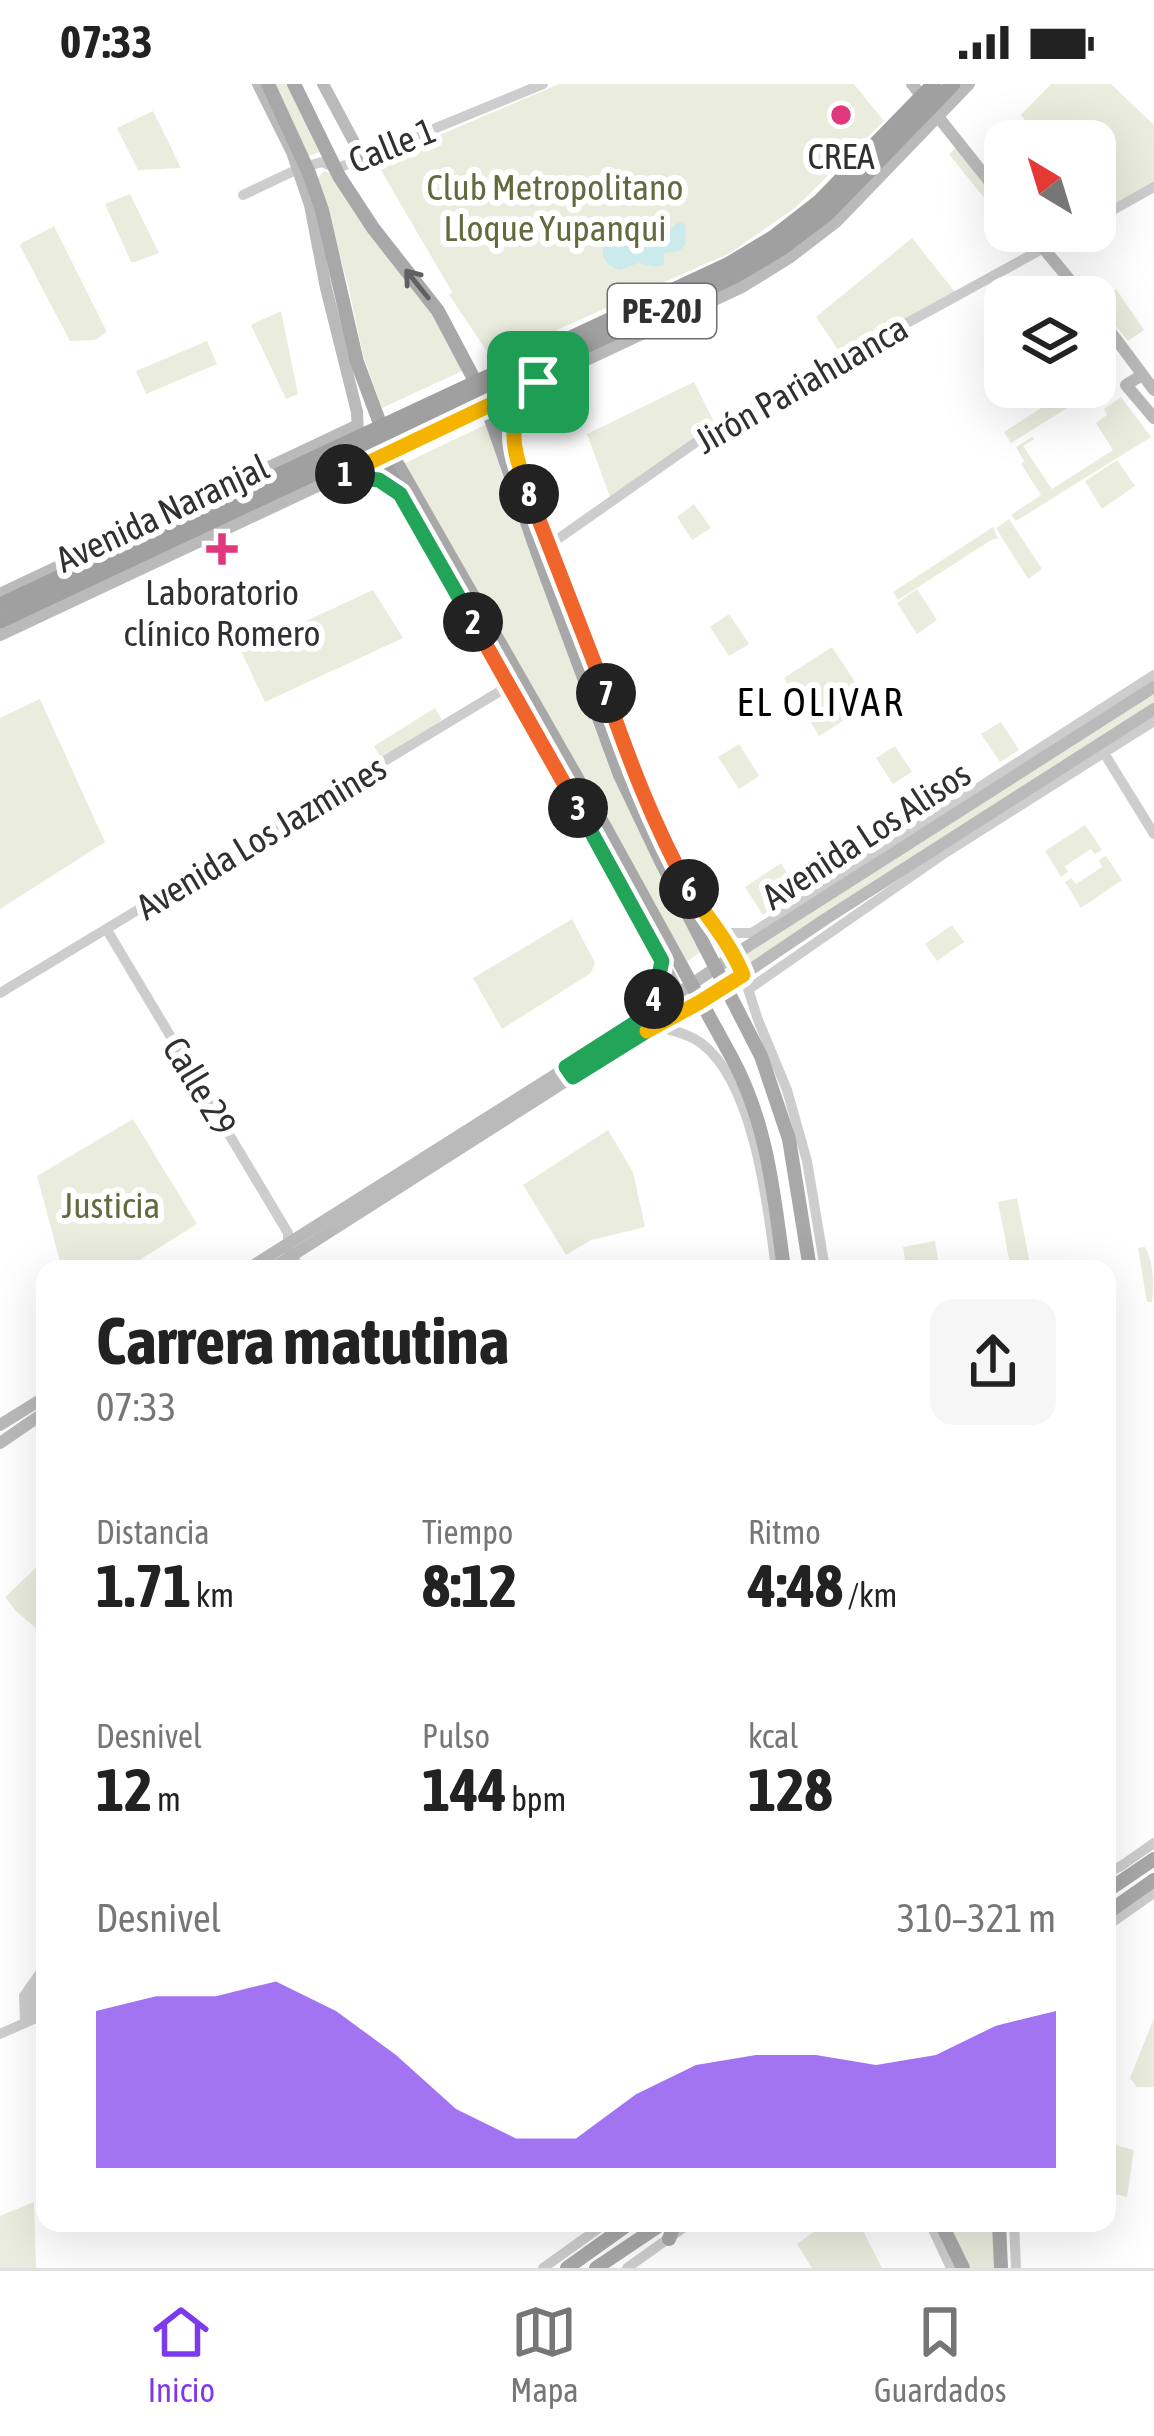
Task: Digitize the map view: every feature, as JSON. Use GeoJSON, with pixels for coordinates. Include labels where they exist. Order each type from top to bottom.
{"type":"FeatureCollection","features":[{"type":"Feature","properties":{"kind":"highway","name":"Avenida Naranjal"},"geometry":{"type":"LineString","coordinates":[[0,621],[483,395],[774,237],[912,116],[925,94],[953,84]]}},
{"type":"Feature","properties":{"kind":"highway","name":"Avenida Naranjal"},"geometry":{"type":"LineString","coordinates":[[0,605],[334,444],[376,442]]}},
{"type":"Feature","properties":{"kind":"highway"},"geometry":{"type":"LineString","coordinates":[[376,442],[400,494]]}},
{"type":"Feature","properties":{"kind":"main road"},"geometry":{"type":"LineString","coordinates":[[263,84],[322,210],[376,442]]}},
{"type":"Feature","properties":{"kind":"main road"},"geometry":{"type":"LineString","coordinates":[[295,84],[335,169],[373,228],[430,300],[483,395],[662,838],[661,861]]}},
{"type":"Feature","properties":{"kind":"main road"},"geometry":{"type":"LineString","coordinates":[[323,84],[362,157]]}},
{"type":"Feature","properties":{"kind":"main road","name":"Avenida Naranjal"},"geometry":{"type":"LineString","coordinates":[[0,635],[342,476],[376,442],[483,395],[538,382],[705,306],[777,266],[858,202],[925,94],[969,84]]}},
{"type":"Feature","properties":{"kind":"main road"},"geometry":{"type":"LineString","coordinates":[[925,94],[984,173]]}},
{"type":"Feature","properties":{"kind":"main road"},"geometry":{"type":"LineString","coordinates":[[302,167],[358,412],[469,601],[662,961],[700,1002],[722,1055],[750,1095],[769,1157],[779,1260]]}},
{"type":"Feature","properties":{"kind":"main road"},"geometry":{"type":"LineString","coordinates":[[1046,252],[1066,276]]}},
{"type":"Feature","properties":{"kind":"main road"},"geometry":{"type":"LineString","coordinates":[[1116,340],[1154,390]]}},
{"type":"Feature","properties":{"kind":"main road"},"geometry":{"type":"LineString","coordinates":[[1142,375],[1126,386],[1154,418]]}},
{"type":"Feature","properties":{"kind":"main road"},"geometry":{"type":"LineString","coordinates":[[538,382],[517,413],[513,442],[543,550],[606,741],[661,861],[726,986],[762,1043],[808,1202],[810,1260]]}},
{"type":"Feature","properties":{"kind":"main road","name":"Avenida Naranjal"},"geometry":{"type":"LineString","coordinates":[[0,594],[334,444]]}},
{"type":"Feature","properties":{"kind":"main road"},"geometry":{"type":"LineString","coordinates":[[342,476],[379,480],[400,494],[469,601]]}},
{"type":"Feature","properties":{"kind":"main road"},"geometry":{"type":"LineString","coordinates":[[514,683],[637,886],[685,989]]}},
{"type":"Feature","properties":{"kind":"main road","name":"Avenida Los Alisos"},"geometry":{"type":"LineString","coordinates":[[653,1020],[685,989],[734,956],[1154,687]]}},
{"type":"Feature","properties":{"kind":"main road","name":"Avenida Los Alisos"},"geometry":{"type":"LineString","coordinates":[[290,1257],[563,1076],[653,1020],[726,986],[1154,709]]}},
{"type":"Feature","properties":{"kind":"main road"},"geometry":{"type":"LineString","coordinates":[[611,867],[637,886]]}},
{"type":"Feature","properties":{"kind":"main road"},"geometry":{"type":"LineString","coordinates":[[653,1020],[662,961]]}},
{"type":"Feature","properties":{"kind":"main road"},"geometry":{"type":"LineString","coordinates":[[0,1425],[36,1403]]}},
{"type":"Feature","properties":{"kind":"main road"},"geometry":{"type":"LineString","coordinates":[[0,1443],[36,1418]]}},
{"type":"Feature","properties":{"kind":"main road"},"geometry":{"type":"LineString","coordinates":[[1116,1882],[1154,1859]]}},
{"type":"Feature","properties":{"kind":"main road"},"geometry":{"type":"LineString","coordinates":[[1132,1875],[1134,1886],[1150,1888]]}},
{"type":"Feature","properties":{"kind":"main road"},"geometry":{"type":"LineString","coordinates":[[1116,1907],[1150,1888]]}},
{"type":"Feature","properties":{"kind":"main road"},"geometry":{"type":"LineString","coordinates":[[1116,1889],[1122,1903]]}},
{"type":"Feature","properties":{"kind":"main road"},"geometry":{"type":"LineString","coordinates":[[566,2268],[617,2232]]}},
{"type":"Feature","properties":{"kind":"main road"},"geometry":{"type":"LineString","coordinates":[[596,2268],[650,2232]]}},
{"type":"Feature","properties":{"kind":"main road"},"geometry":{"type":"LineString","coordinates":[[669,2239],[672,2232]]}},
{"type":"Feature","properties":{"kind":"main road"},"geometry":{"type":"LineString","coordinates":[[946,2232],[955,2249],[956,2268]]}},
{"type":"Feature","properties":{"kind":"main road"},"geometry":{"type":"LineString","coordinates":[[999,2232],[1001,2268]]}},
{"type":"Feature","properties":{"kind":"main road"},"geometry":{"type":"LineString","coordinates":[[566,2268],[570,2249]]}},
{"type":"Feature","properties":{"kind":"street","name":"Calle 1"},"geometry":{"type":"LineString","coordinates":[[243,195],[302,167],[322,162],[335,169],[543,84]]}},
{"type":"Feature","properties":{"kind":"street"},"geometry":{"type":"LineString","coordinates":[[1116,209],[1154,188]]}},
{"type":"Feature","properties":{"kind":"street","name":"Jirón Pariahuanca"},"geometry":{"type":"LineString","coordinates":[[543,550],[719,426],[1036,252]]}},
{"type":"Feature","properties":{"kind":"street","name":"Avenida Los Alisos"},"geometry":{"type":"LineString","coordinates":[[722,933],[752,933],[768,924],[1154,675]]}},
{"type":"Feature","properties":{"kind":"street","name":"Avenida Los Jazmines"},"geometry":{"type":"LineString","coordinates":[[0,994],[514,683]]}},
{"type":"Feature","properties":{"kind":"street","name":"Avenida Los Alisos"},"geometry":{"type":"LineString","coordinates":[[749,989],[945,854],[1154,721]]}},
{"type":"Feature","properties":{"kind":"street"},"geometry":{"type":"LineString","coordinates":[[1103,753],[1154,834]]}},
{"type":"Feature","properties":{"kind":"street"},"geometry":{"type":"LineString","coordinates":[[662,838],[734,956],[749,989],[762,1043]]}},
{"type":"Feature","properties":{"kind":"street","name":"Calle 29"},"geometry":{"type":"LineString","coordinates":[[106,930],[288,1233],[290,1257]]}},
{"type":"Feature","properties":{"kind":"street"},"geometry":{"type":"LineString","coordinates":[[653,1020],[722,1055]]}},
{"type":"Feature","properties":{"kind":"street"},"geometry":{"type":"LineString","coordinates":[[808,1202],[823,1260]]}},
{"type":"Feature","properties":{"kind":"street"},"geometry":{"type":"LineString","coordinates":[[1116,1874],[1154,1843]]}},
{"type":"Feature","properties":{"kind":"street"},"geometry":{"type":"LineString","coordinates":[[1116,1918],[1150,1888]]}},
{"type":"Feature","properties":{"kind":"street"},"geometry":{"type":"LineString","coordinates":[[34,2019],[24,1996],[36,1979]]}},
{"type":"Feature","properties":{"kind":"street"},"geometry":{"type":"LineString","coordinates":[[34,2019],[36,1989]]}},
{"type":"Feature","properties":{"kind":"street"},"geometry":{"type":"LineString","coordinates":[[0,2033],[34,2019]]}},
{"type":"Feature","properties":{"kind":"street"},"geometry":{"type":"LineString","coordinates":[[543,2268],[594,2232]]}},
{"type":"Feature","properties":{"kind":"street"},"geometry":{"type":"LineString","coordinates":[[627,2268],[678,2232]]}},
{"type":"Feature","properties":{"kind":"street"},"geometry":{"type":"LineString","coordinates":[[935,2232],[956,2268]]}},
{"type":"Feature","properties":{"kind":"street"},"geometry":{"type":"LineString","coordinates":[[1014,2232],[1016,2268]]}},
{"type":"Feature","properties":{"kind":"green space"},"geometry":{"type":"Polygon","coordinates":[[[272,84],[289,84],[320,152],[306,157],[272,84]]]}},
{"type":"Feature","properties":{"kind":"green space","name":"Club Metropolitano Lloque Yupanqui"},"geometry":{"type":"Polygon","coordinates":[[[559,84],[854,84],[884,121],[795,208],[730,253],[492,359],[449,295],[452,292],[379,167],[381,160],[559,84]]]}},
{"type":"Feature","properties":{"kind":"green space"},"geometry":{"type":"Polygon","coordinates":[[[1051,84],[1111,84],[1154,125],[1154,182],[1116,203],[1116,120],[1025,120],[1021,115],[1051,84]]]}},
{"type":"Feature","properties":{"kind":"green space"},"geometry":{"type":"Polygon","coordinates":[[[153,111],[181,168],[138,170],[117,128],[153,111]]]}},
{"type":"Feature","properties":{"kind":"green space"},"geometry":{"type":"Polygon","coordinates":[[[956,148],[984,183],[984,198],[949,154],[956,148]]]}},
{"type":"Feature","properties":{"kind":"green space"},"geometry":{"type":"Polygon","coordinates":[[[324,171],[332,174],[431,312],[462,371],[382,408],[363,355],[318,178],[324,171]]]}},
{"type":"Feature","properties":{"kind":"green space"},"geometry":{"type":"Polygon","coordinates":[[[130,194],[159,253],[135,262],[105,204],[130,194]]]}},
{"type":"Feature","properties":{"kind":"green space"},"geometry":{"type":"Polygon","coordinates":[[[54,226],[107,332],[95,340],[70,341],[20,246],[54,226]]]}},
{"type":"Feature","properties":{"kind":"green space"},"geometry":{"type":"Polygon","coordinates":[[[912,238],[955,292],[841,354],[816,317],[912,238]]]}},
{"type":"Feature","properties":{"kind":"green space"},"geometry":{"type":"Polygon","coordinates":[[[1116,289],[1144,330],[1128,341],[1116,326],[1116,289]]]}},
{"type":"Feature","properties":{"kind":"green space"},"geometry":{"type":"Polygon","coordinates":[[[281,311],[298,394],[286,399],[251,325],[281,311]]]}},
{"type":"Feature","properties":{"kind":"green space"},"geometry":{"type":"Polygon","coordinates":[[[207,341],[217,364],[146,394],[136,371],[207,341]]]}},
{"type":"Feature","properties":{"kind":"green space"},"geometry":{"type":"Polygon","coordinates":[[[694,382],[715,424],[610,497],[587,434],[694,382]]]}},
{"type":"Feature","properties":{"kind":"green space"},"geometry":{"type":"Polygon","coordinates":[[[1121,397],[1151,437],[1016,521],[1011,515],[1041,495],[1016,447],[1034,439],[1023,446],[1052,489],[1113,450],[1096,423],[1107,415],[1104,409],[1116,408],[1121,397]]]}},
{"type":"Feature","properties":{"kind":"green space"},"geometry":{"type":"Polygon","coordinates":[[[1042,408],[1067,408],[1011,443],[1004,432],[1042,408]]]}},
{"type":"Feature","properties":{"kind":"green space"},"geometry":{"type":"Polygon","coordinates":[[[487,424],[597,735],[701,952],[683,964],[403,464],[487,424]]]}},
{"type":"Feature","properties":{"kind":"green space"},"geometry":{"type":"Polygon","coordinates":[[[1117,460],[1135,486],[1102,509],[1085,481],[1117,460]]]}},
{"type":"Feature","properties":{"kind":"green space"},"geometry":{"type":"Polygon","coordinates":[[[694,504],[711,528],[692,540],[677,517],[694,504]]]}},
{"type":"Feature","properties":{"kind":"green space"},"geometry":{"type":"Polygon","coordinates":[[[1009,519],[1042,569],[1028,579],[996,528],[1009,519]]]}},
{"type":"Feature","properties":{"kind":"green space"},"geometry":{"type":"Polygon","coordinates":[[[993,527],[998,539],[898,600],[893,592],[993,527]]]}},
{"type":"Feature","properties":{"kind":"green space"},"geometry":{"type":"Polygon","coordinates":[[[917,589],[937,620],[917,634],[897,603],[917,589]]]}},
{"type":"Feature","properties":{"kind":"green space"},"geometry":{"type":"Polygon","coordinates":[[[373,590],[403,638],[265,702],[241,651],[373,590]]]}},
{"type":"Feature","properties":{"kind":"green space"},"geometry":{"type":"Polygon","coordinates":[[[729,614],[749,644],[729,656],[710,627],[729,614]]]}},
{"type":"Feature","properties":{"kind":"green space"},"geometry":{"type":"Polygon","coordinates":[[[832,647],[870,704],[819,736],[784,678],[832,647]]]}},
{"type":"Feature","properties":{"kind":"green space"},"geometry":{"type":"Polygon","coordinates":[[[1154,692],[1154,703],[751,962],[745,952],[1154,692]]]}},
{"type":"Feature","properties":{"kind":"green space"},"geometry":{"type":"Polygon","coordinates":[[[40,699],[105,842],[0,909],[0,718],[40,699]]]}},
{"type":"Feature","properties":{"kind":"green space"},"geometry":{"type":"Polygon","coordinates":[[[435,708],[442,720],[381,759],[374,746],[435,708]]]}},
{"type":"Feature","properties":{"kind":"green space"},"geometry":{"type":"Polygon","coordinates":[[[1001,722],[1019,750],[1000,762],[981,734],[1001,722]]]}},
{"type":"Feature","properties":{"kind":"green space"},"geometry":{"type":"Polygon","coordinates":[[[739,744],[759,776],[739,789],[718,757],[739,744]]]}},
{"type":"Feature","properties":{"kind":"green space"},"geometry":{"type":"Polygon","coordinates":[[[895,746],[912,772],[893,784],[876,758],[895,746]]]}},
{"type":"Feature","properties":{"kind":"green space"},"geometry":{"type":"Polygon","coordinates":[[[1085,825],[1102,850],[1095,854],[1091,849],[1065,866],[1068,872],[1061,877],[1045,851],[1085,825]]]}},
{"type":"Feature","properties":{"kind":"green space"},"geometry":{"type":"Polygon","coordinates":[[[1106,856],[1122,880],[1081,908],[1065,882],[1071,878],[1076,884],[1102,867],[1099,860],[1106,856]]]}},
{"type":"Feature","properties":{"kind":"green space"},"geometry":{"type":"Polygon","coordinates":[[[781,863],[798,891],[763,915],[745,887],[781,863]]]}},
{"type":"Feature","properties":{"kind":"green space"},"geometry":{"type":"Polygon","coordinates":[[[572,919],[595,963],[591,973],[502,1029],[473,978],[572,919]]]}},
{"type":"Feature","properties":{"kind":"green space"},"geometry":{"type":"Polygon","coordinates":[[[952,925],[964,942],[937,961],[925,944],[952,925]]]}},
{"type":"Feature","properties":{"kind":"green space","name":"Justicia"},"geometry":{"type":"Polygon","coordinates":[[[133,1119],[197,1224],[139,1260],[60,1260],[37,1176],[133,1119]]]}},
{"type":"Feature","properties":{"kind":"green space"},"geometry":{"type":"Polygon","coordinates":[[[608,1130],[633,1172],[645,1227],[591,1240],[566,1255],[523,1185],[608,1130]]]}},
{"type":"Feature","properties":{"kind":"green space"},"geometry":{"type":"Polygon","coordinates":[[[1017,1198],[1029,1260],[1009,1260],[998,1202],[1017,1198]]]}},
{"type":"Feature","properties":{"kind":"green space"},"geometry":{"type":"Polygon","coordinates":[[[935,1241],[938,1260],[905,1260],[903,1247],[935,1241]]]}},
{"type":"Feature","properties":{"kind":"green space"},"geometry":{"type":"Polygon","coordinates":[[[1145,1247],[1153,1273],[1152,1302],[1147,1302],[1138,1248],[1145,1247]]]}},
{"type":"Feature","properties":{"kind":"green space"},"geometry":{"type":"Polygon","coordinates":[[[36,1568],[36,1628],[15,1610],[5,1597],[36,1568]]]}},
{"type":"Feature","properties":{"kind":"green space"},"geometry":{"type":"Polygon","coordinates":[[[1154,2018],[1154,2087],[1137,2087],[1130,2078],[1154,2018]]]}},
{"type":"Feature","properties":{"kind":"green space"},"geometry":{"type":"Polygon","coordinates":[[[1116,2145],[1134,2150],[1127,2197],[1116,2194],[1116,2145]]]}},
{"type":"Feature","properties":{"kind":"green space"},"geometry":{"type":"Polygon","coordinates":[[[34,2202],[36,2268],[0,2268],[0,2216],[34,2202]]]}},
{"type":"Feature","properties":{"kind":"green space"},"geometry":{"type":"Polygon","coordinates":[[[814,2232],[864,2232],[882,2268],[812,2268],[797,2244],[814,2232]]]}},
{"type":"Feature","properties":{"kind":"green space"},"geometry":{"type":"Polygon","coordinates":[[[949,2232],[996,2232],[998,2268],[967,2268],[949,2232]]]}},
{"type":"Feature","properties":{"kind":"water"},"geometry":{"type":"Polygon","coordinates":[[[681,222],[686,226],[685,245],[664,253],[664,265],[638,263],[620,270],[604,258],[603,245],[613,235],[631,240],[639,253],[648,242],[662,244],[665,235],[681,222]]]}},
{"type":"Feature","properties":{"kind":"place","name":"CREA"},"geometry":{"type":"Point","coordinates":[841,115]}},
{"type":"Feature","properties":{"kind":"place","name":"Laboratorio clínico Romero"},"geometry":{"type":"Point","coordinates":[222,549]}},
{"type":"Feature","properties":{"kind":"district","name":"EL OLIVAR"},"geometry":{"type":"Point","coordinates":[821,702]}},
{"type":"Feature","properties":{"kind":"route"},"geometry":{"type":"LineString","coordinates":[[538,382],[514,423],[515,454],[646,802],[702,910],[722,933],[743,975],[573,1077],[566,1067],[649,1014],[662,961],[408,505],[379,480],[342,476],[538,382]]}}]}
